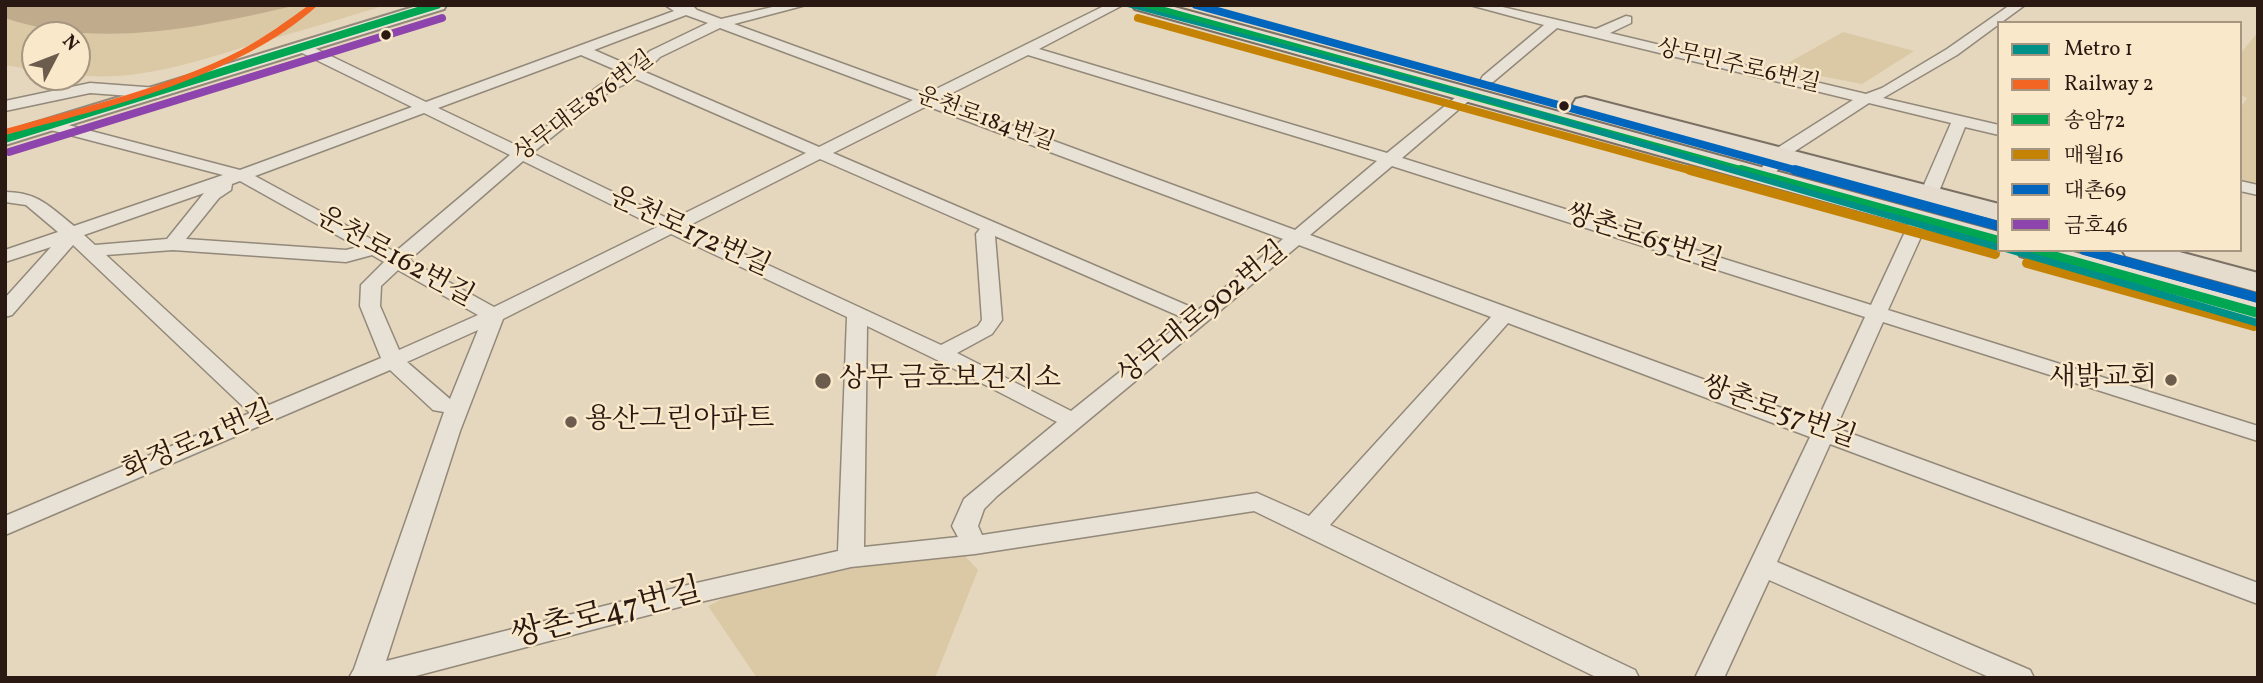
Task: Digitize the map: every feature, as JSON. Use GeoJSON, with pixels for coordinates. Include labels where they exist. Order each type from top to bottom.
{"type":"FeatureCollection","features":[{"type":"Feature","properties":{"kind":"main road"},"geometry":{"type":"LineString","coordinates":[[1142,5],[1997,240]]}},
{"type":"Feature","properties":{"kind":"main road"},"geometry":{"type":"LineString","coordinates":[[1209,5],[1997,212]]}},
{"type":"Feature","properties":{"kind":"main road"},"geometry":{"type":"LineString","coordinates":[[2038,252],[2258,313]]}},
{"type":"Feature","properties":{"kind":"main road"},"geometry":{"type":"LineString","coordinates":[[2144,252],[2258,283]]}},
{"type":"Feature","properties":{"kind":"street"},"geometry":{"type":"LineString","coordinates":[[5,128],[404,5]]}},
{"type":"Feature","properties":{"kind":"street"},"geometry":{"type":"LineString","coordinates":[[5,139],[439,5]]}},
{"type":"Feature","properties":{"kind":"street"},"geometry":{"type":"LineString","coordinates":[[5,256],[241,176],[580,49],[679,8],[702,5]]}},
{"type":"Feature","properties":{"kind":"street","name":"상무대로876번길"},"geometry":{"type":"LineString","coordinates":[[396,261],[521,154],[604,88],[635,74],[656,54],[720,23],[800,5]]}},
{"type":"Feature","properties":{"kind":"street","name":"화정로21번길"},"geometry":{"type":"LineString","coordinates":[[5,526],[393,361],[494,315],[1117,5]]}},
{"type":"Feature","properties":{"kind":"street","name":"상무민주로6번길"},"geometry":{"type":"LineString","coordinates":[[1476,5],[1997,129]]}},
{"type":"Feature","properties":{"kind":"street"},"geometry":{"type":"LineString","coordinates":[[1765,176],[1780,154],[1861,101],[1887,91],[1952,52],[2019,5]]}},
{"type":"Feature","properties":{"kind":"street","name":"운천로184번길"},"geometry":{"type":"LineString","coordinates":[[679,8],[1298,237]]}},
{"type":"Feature","properties":{"kind":"street"},"geometry":{"type":"LineString","coordinates":[[1597,34],[1626,20]]}},
{"type":"Feature","properties":{"kind":"street"},"geometry":{"type":"LineString","coordinates":[[1488,79],[1554,24]]}},
{"type":"Feature","properties":{"kind":"street","name":"운천로172번길"},"geometry":{"type":"LineString","coordinates":[[303,48],[669,226],[941,353],[1073,422]]}},
{"type":"Feature","properties":{"kind":"street"},"geometry":{"type":"LineString","coordinates":[[580,49],[1200,318]]}},
{"type":"Feature","properties":{"kind":"street","name":"쌍촌로65번길"},"geometry":{"type":"LineString","coordinates":[[1027,50],[1391,160],[2258,434]]}},
{"type":"Feature","properties":{"kind":"street"},"geometry":{"type":"LineString","coordinates":[[5,106],[90,88],[158,93]]}},
{"type":"Feature","properties":{"kind":"street","name":"상무대로902번길"},"geometry":{"type":"LineString","coordinates":[[975,545],[965,526],[973,505],[988,489],[1200,318],[1467,95]]}},
{"type":"Feature","properties":{"kind":"street"},"geometry":{"type":"LineString","coordinates":[[1929,194],[1960,120]]}},
{"type":"Feature","properties":{"kind":"street","name":"운천로162번길"},"geometry":{"type":"LineString","coordinates":[[49,125],[241,176],[494,315],[457,407],[364,678]]}},
{"type":"Feature","properties":{"kind":"street"},"geometry":{"type":"LineString","coordinates":[[173,244],[213,194],[241,176]]}},
{"type":"Feature","properties":{"kind":"street"},"geometry":{"type":"LineString","coordinates":[[5,197],[22,197],[32,201],[72,234],[266,415]]}},
{"type":"Feature","properties":{"kind":"street"},"geometry":{"type":"LineString","coordinates":[[1709,678],[1763,567],[1822,430],[1920,219]]}},
{"type":"Feature","properties":{"kind":"street"},"geometry":{"type":"LineString","coordinates":[[941,353],[985,330],[992,320],[985,234],[993,228]]}},
{"type":"Feature","properties":{"kind":"street"},"geometry":{"type":"LineString","coordinates":[[5,311],[72,234]]}},
{"type":"Feature","properties":{"kind":"street","name":"쌍촌로57번길"},"geometry":{"type":"LineString","coordinates":[[1298,237],[2258,594]]}},
{"type":"Feature","properties":{"kind":"street"},"geometry":{"type":"LineString","coordinates":[[92,251],[173,244],[346,256],[375,249]]}},
{"type":"Feature","properties":{"kind":"street"},"geometry":{"type":"LineString","coordinates":[[396,261],[371,285],[370,306],[393,361],[442,405],[457,407]]}},
{"type":"Feature","properties":{"kind":"street"},"geometry":{"type":"LineString","coordinates":[[851,558],[857,313]]}},
{"type":"Feature","properties":{"kind":"street"},"geometry":{"type":"LineString","coordinates":[[1313,528],[1506,313]]}},
{"type":"Feature","properties":{"kind":"street","name":"쌍촌로47번길"},"geometry":{"type":"LineString","coordinates":[[364,678],[683,596],[851,558],[975,545],[1257,502],[1625,678]]}},
{"type":"Feature","properties":{"kind":"street"},"geometry":{"type":"LineString","coordinates":[[1763,567],[2020,678]]}},
{"type":"Feature","properties":{"kind":"shaded area"},"geometry":{"type":"Polygon","coordinates":[[[5,5],[386,5],[187,64],[121,76],[91,76],[91,21],[21,21],[21,68],[5,65],[5,5]]]}},
{"type":"Feature","properties":{"kind":"shaded area"},"geometry":{"type":"Polygon","coordinates":[[[5,5],[297,5],[188,27],[114,34],[91,33],[91,21],[21,22],[5,18],[5,5]]]}},
{"type":"Feature","properties":{"kind":"shaded area"},"geometry":{"type":"Polygon","coordinates":[[[1843,32],[1914,51],[1862,84],[1779,68],[1843,32]]]}},
{"type":"Feature","properties":{"kind":"shaded area"},"geometry":{"type":"Polygon","coordinates":[[[2258,32],[2258,187],[2242,183],[2242,106],[2247,98],[2242,96],[2242,52],[2258,32]]]}},
{"type":"Feature","properties":{"kind":"shaded area"},"geometry":{"type":"Polygon","coordinates":[[[964,555],[978,570],[935,678],[757,678],[708,606],[726,597],[838,569],[964,555]]]}},
{"type":"Feature","properties":{"kind":"metro line","name":"1"},"geometry":{"type":"LineString","coordinates":[[1124,5],[1504,104],[1997,247]]}},
{"type":"Feature","properties":{"kind":"metro line","name":"1"},"geometry":{"type":"LineString","coordinates":[[2016,252],[2258,323]]}},
{"type":"Feature","properties":{"kind":"rail line","name":"2"},"geometry":{"type":"LineString","coordinates":[[5,132],[127,97],[206,69],[280,30],[314,5]]}},
{"type":"Feature","properties":{"kind":"transit line","name":"송암72"},"geometry":{"type":"LineString","coordinates":[[5,139],[437,5]]}},
{"type":"Feature","properties":{"kind":"transit line","name":"송암72"},"geometry":{"type":"LineString","coordinates":[[1143,5],[1997,240]]}},
{"type":"Feature","properties":{"kind":"transit line","name":"대촌69"},"geometry":{"type":"LineString","coordinates":[[1196,5],[1997,225]]}},
{"type":"Feature","properties":{"kind":"transit line","name":"금호46"},"geometry":{"type":"LineString","coordinates":[[9,152],[442,18]]}},
{"type":"Feature","properties":{"kind":"transit line","name":"매월16"},"geometry":{"type":"LineString","coordinates":[[1138,18],[1995,254]]}},
{"type":"Feature","properties":{"kind":"transit line","name":"송암72"},"geometry":{"type":"LineString","coordinates":[[2039,252],[2258,313]]}},
{"type":"Feature","properties":{"kind":"transit line","name":"대촌69"},"geometry":{"type":"LineString","coordinates":[[2091,252],[2258,298]]}},
{"type":"Feature","properties":{"kind":"transit line","name":"매월16"},"geometry":{"type":"LineString","coordinates":[[2027,263],[2254,326]]}},
{"type":"Feature","properties":{"kind":"place","name":"새밝교회"},"geometry":{"type":"Point","coordinates":[2171,380]}},
{"type":"Feature","properties":{"kind":"place","name":"상무 금호보건지소"},"geometry":{"type":"Point","coordinates":[823,381]}},
{"type":"Feature","properties":{"kind":"place","name":"용산그린아파트"},"geometry":{"type":"Point","coordinates":[571,422]}}]}
